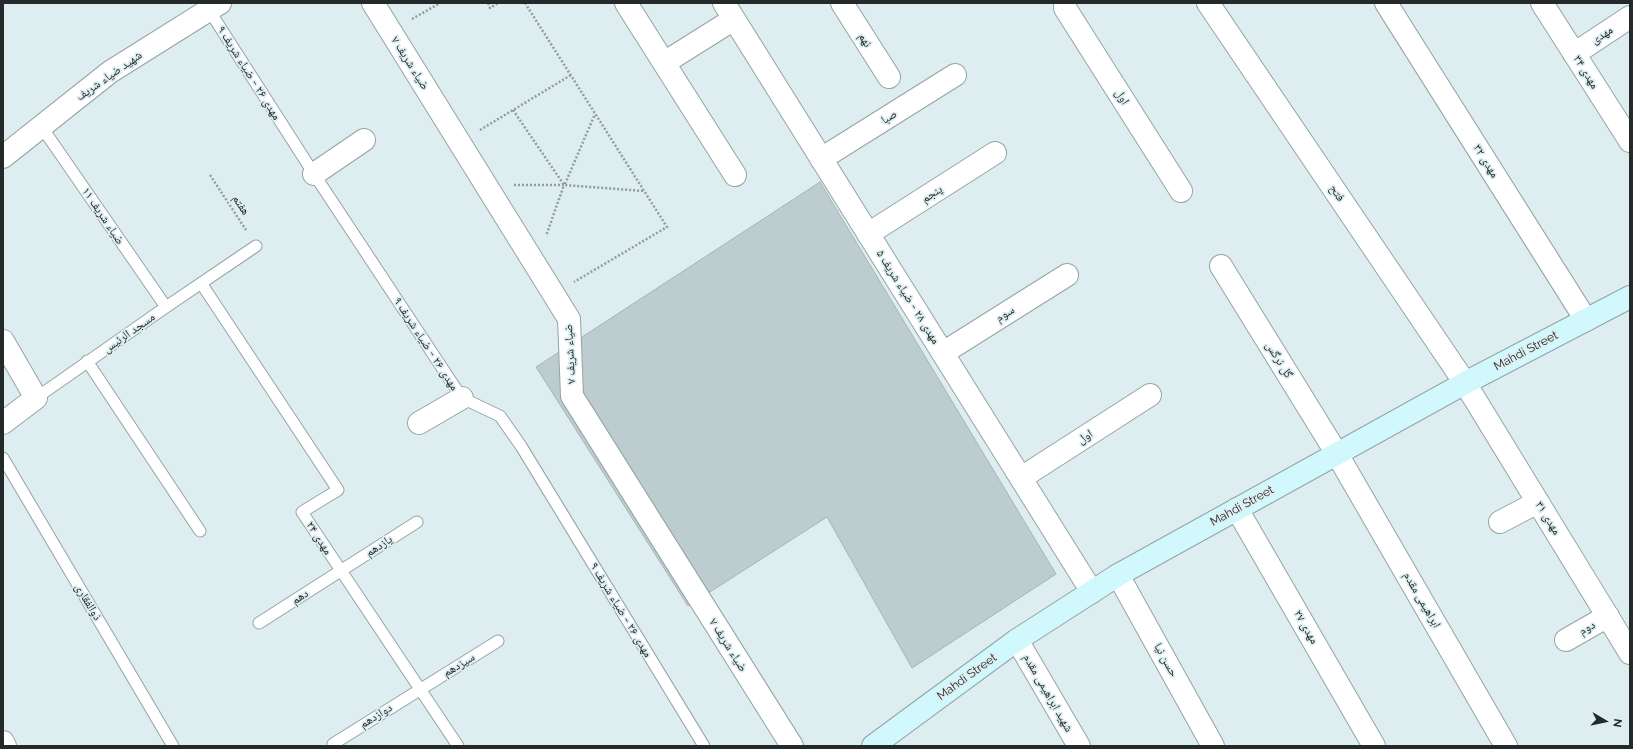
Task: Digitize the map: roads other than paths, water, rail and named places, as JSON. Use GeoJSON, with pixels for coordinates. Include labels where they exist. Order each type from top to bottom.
{"type":"FeatureCollection","features":[{"type":"Feature","properties":{"kind":"main road","name":"Mahdi Street"},"geometry":{"type":"LineString","coordinates":[[873,746],[1017,640],[1118,575],[1465,383],[1630,297]]}},
{"type":"Feature","properties":{"kind":"street","name":"ضیاء شریف ۷"},"geometry":{"type":"LineString","coordinates":[[373,3],[569,319],[572,396],[792,746]]}},
{"type":"Feature","properties":{"kind":"street"},"geometry":{"type":"LineString","coordinates":[[626,3],[735,175]]}},
{"type":"Feature","properties":{"kind":"street","name":"نهم"},"geometry":{"type":"LineString","coordinates":[[842,3],[889,77]]}},
{"type":"Feature","properties":{"kind":"street","name":"اول"},"geometry":{"type":"LineString","coordinates":[[1065,3],[1065,8],[1181,191]]}},
{"type":"Feature","properties":{"kind":"street","name":"فتح"},"geometry":{"type":"LineString","coordinates":[[1208,3],[1465,383]]}},
{"type":"Feature","properties":{"kind":"street","name":"مهدی ۳۲"},"geometry":{"type":"LineString","coordinates":[[1386,3],[1586,320]]}},
{"type":"Feature","properties":{"kind":"street","name":"مهدی ۳۴"},"geometry":{"type":"LineString","coordinates":[[1542,3],[1630,141]]}},
{"type":"Feature","properties":{"kind":"street","name":"شهید ضیاء شریف"},"geometry":{"type":"LineString","coordinates":[[3,157],[110,72],[215,6]]}},
{"type":"Feature","properties":{"kind":"street"},"geometry":{"type":"LineString","coordinates":[[664,63],[729,11]]}},
{"type":"Feature","properties":{"kind":"street","name":"مهدی ۲۸ - ضیاء شریف ۵"},"geometry":{"type":"LineString","coordinates":[[729,11],[1092,592]]}},
{"type":"Feature","properties":{"kind":"street","name":"مهدی"},"geometry":{"type":"LineString","coordinates":[[1574,54],[1630,17]]}},
{"type":"Feature","properties":{"kind":"street","name":"صبا"},"geometry":{"type":"LineString","coordinates":[[821,159],[955,75]]}},
{"type":"Feature","properties":{"kind":"street"},"geometry":{"type":"LineString","coordinates":[[314,174],[364,140]]}},
{"type":"Feature","properties":{"kind":"street","name":"پنجم"},"geometry":{"type":"LineString","coordinates":[[868,234],[995,153]]}},
{"type":"Feature","properties":{"kind":"street","name":"گل نرگس"},"geometry":{"type":"LineString","coordinates":[[1221,266],[1337,454]]}},
{"type":"Feature","properties":{"kind":"street","name":"سوم"},"geometry":{"type":"LineString","coordinates":[[943,353],[1067,275]]}},
{"type":"Feature","properties":{"kind":"street"},"geometry":{"type":"LineString","coordinates":[[3,341],[36,398]]}},
{"type":"Feature","properties":{"kind":"street","name":"مهدی ۳۱"},"geometry":{"type":"LineString","coordinates":[[1465,383],[1630,653]]}},
{"type":"Feature","properties":{"kind":"street","name":"اول"},"geometry":{"type":"LineString","coordinates":[[1021,478],[1150,395]]}},
{"type":"Feature","properties":{"kind":"street","name":"مسجد الرئیس"},"geometry":{"type":"LineString","coordinates":[[3,423],[36,398]]}},
{"type":"Feature","properties":{"kind":"street"},"geometry":{"type":"LineString","coordinates":[[419,423],[462,398]]}},
{"type":"Feature","properties":{"kind":"street","name":"ابراهیمی مقدم"},"geometry":{"type":"LineString","coordinates":[[1337,454],[1506,746]]}},
{"type":"Feature","properties":{"kind":"street"},"geometry":{"type":"LineString","coordinates":[[1500,522],[1538,502]]}},
{"type":"Feature","properties":{"kind":"street","name":"مهدی ۲۷"},"geometry":{"type":"LineString","coordinates":[[1237,509],[1374,746]]}},
{"type":"Feature","properties":{"kind":"street","name":"حسن نیا"},"geometry":{"type":"LineString","coordinates":[[1118,575],[1213,746]]}},
{"type":"Feature","properties":{"kind":"street","name":"دوم"},"geometry":{"type":"LineString","coordinates":[[1566,640],[1608,616]]}},
{"type":"Feature","properties":{"kind":"street","name":"شهید ابراهیمی مقدم"},"geometry":{"type":"LineString","coordinates":[[1017,640],[1079,746]]}},
{"type":"Feature","properties":{"kind":"street"},"geometry":{"type":"LineString","coordinates":[[3,742],[5,746]]}},
{"type":"Feature","properties":{"kind":"lane","name":"مهدی ۲۶ - ضیاء شریف ۹"},"geometry":{"type":"LineString","coordinates":[[215,6],[314,174],[462,398],[500,416],[521,446],[704,746]]}},
{"type":"Feature","properties":{"kind":"lane","name":"ضیاء شریف ۱۱"},"geometry":{"type":"LineString","coordinates":[[41,126],[166,307]]}},
{"type":"Feature","properties":{"kind":"lane","name":"مسجد الرئیس"},"geometry":{"type":"LineString","coordinates":[[36,398],[201,282],[256,246]]}},
{"type":"Feature","properties":{"kind":"lane","name":"مهدی ۲۴"},"geometry":{"type":"LineString","coordinates":[[201,282],[338,490],[302,512],[458,746]]}},
{"type":"Feature","properties":{"kind":"lane"},"geometry":{"type":"LineString","coordinates":[[87,361],[200,531]]}},
{"type":"Feature","properties":{"kind":"lane","name":"ذوالفقاری"},"geometry":{"type":"LineString","coordinates":[[3,458],[173,746]]}},
{"type":"Feature","properties":{"kind":"lane","name":"یازدهم"},"geometry":{"type":"LineString","coordinates":[[341,570],[417,522]]}},
{"type":"Feature","properties":{"kind":"lane","name":"دهم"},"geometry":{"type":"LineString","coordinates":[[259,623],[341,570]]}},
{"type":"Feature","properties":{"kind":"lane","name":"سیزدهم"},"geometry":{"type":"LineString","coordinates":[[420,688],[498,640]]}},
{"type":"Feature","properties":{"kind":"lane","name":"دوازدهم"},"geometry":{"type":"LineString","coordinates":[[333,744],[420,688]]}}]}
